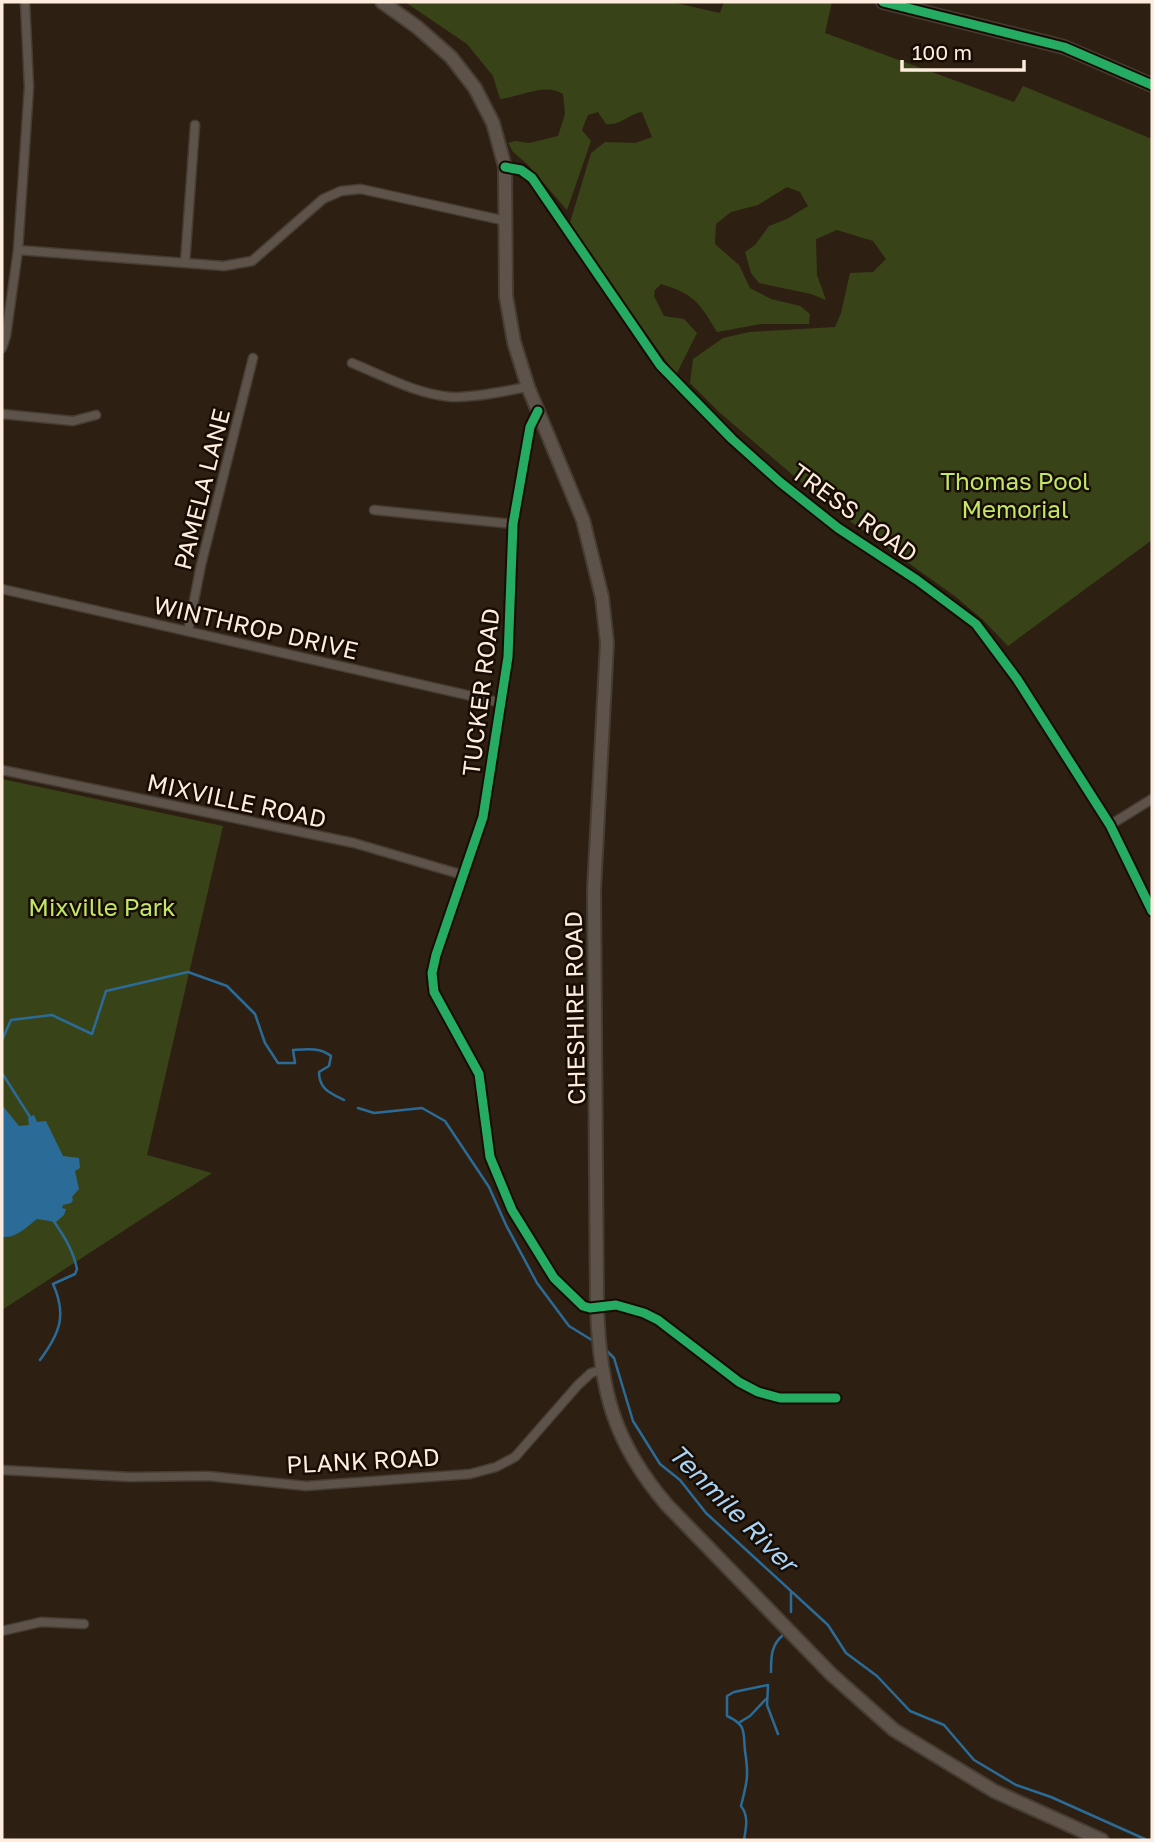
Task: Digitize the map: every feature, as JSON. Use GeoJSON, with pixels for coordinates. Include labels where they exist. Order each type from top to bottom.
{"type":"FeatureCollection","features":[{"type":"Feature","properties":{"kind":"main road","name":"CHESHIRE ROAD"},"geometry":{"type":"LineString","coordinates":[[382,2],[417,27],[451,57],[475,88],[493,123],[505,167],[506,296],[514,342],[527,387],[583,520],[603,597],[607,643],[594,890],[597,1308],[601,1370],[609,1402],[624,1441],[649,1484],[740,1582],[857,1699],[894,1730],[994,1791],[1102,1840]]}},
{"type":"Feature","properties":{"kind":"main road"},"geometry":{"type":"LineString","coordinates":[[883,2],[1064,47],[1152,85]]}},
{"type":"Feature","properties":{"kind":"street"},"geometry":{"type":"LineString","coordinates":[[2,348],[18,250],[29,87],[25,2]]}},
{"type":"Feature","properties":{"kind":"street"},"geometry":{"type":"LineString","coordinates":[[185,263],[195,125]]}},
{"type":"Feature","properties":{"kind":"street","name":"TRESS ROAD"},"geometry":{"type":"LineString","coordinates":[[505,167],[521,170],[532,178],[660,365],[732,439],[838,528],[917,580],[976,624],[1017,679],[1110,825],[1152,911]]}},
{"type":"Feature","properties":{"kind":"street"},"geometry":{"type":"LineString","coordinates":[[18,250],[224,266],[252,261],[323,199],[341,191],[361,189],[506,221]]}},
{"type":"Feature","properties":{"kind":"street","name":"PAMELA LANE"},"geometry":{"type":"LineString","coordinates":[[188,631],[201,565],[254,358]]}},
{"type":"Feature","properties":{"kind":"street"},"geometry":{"type":"LineString","coordinates":[[352,363],[424,392],[452,397],[483,395],[527,387]]}},
{"type":"Feature","properties":{"kind":"street","name":"TUCKER ROAD"},"geometry":{"type":"LineString","coordinates":[[538,411],[530,427],[513,524],[508,657],[482,817],[432,973],[434,992],[479,1074],[490,1157],[512,1210],[554,1278],[583,1306],[597,1308]]}},
{"type":"Feature","properties":{"kind":"street"},"geometry":{"type":"LineString","coordinates":[[2,414],[73,421],[96,415]]}},
{"type":"Feature","properties":{"kind":"street"},"geometry":{"type":"LineString","coordinates":[[374,510],[513,524]]}},
{"type":"Feature","properties":{"kind":"street","name":"WINTHROP DRIVE"},"geometry":{"type":"LineString","coordinates":[[2,589],[502,704]]}},
{"type":"Feature","properties":{"kind":"street","name":"MIXVILLE ROAD"},"geometry":{"type":"LineString","coordinates":[[2,770],[354,843],[463,875]]}},
{"type":"Feature","properties":{"kind":"street"},"geometry":{"type":"LineString","coordinates":[[1110,825],[1152,799]]}},
{"type":"Feature","properties":{"kind":"street"},"geometry":{"type":"LineString","coordinates":[[597,1308],[617,1305],[645,1312],[682,1337],[738,1382],[758,1392],[780,1398],[836,1398]]}},
{"type":"Feature","properties":{"kind":"street","name":"PLANK ROAD"},"geometry":{"type":"LineString","coordinates":[[2,1470],[130,1477],[215,1476],[306,1486],[470,1474],[496,1467],[515,1457],[578,1385],[591,1373],[601,1370]]}},
{"type":"Feature","properties":{"kind":"street"},"geometry":{"type":"LineString","coordinates":[[2,1630],[41,1622],[84,1624]]}},
{"type":"Feature","properties":{"kind":"green space","name":"Thomas Pool Memorial"},"geometry":{"type":"Polygon","coordinates":[[[405,2],[671,2],[720,13],[724,2],[832,2],[825,33],[1014,102],[1023,86],[1152,139],[1152,540],[1008,646],[956,597],[829,506],[719,412],[690,383],[693,359],[723,338],[749,332],[835,327],[850,273],[873,272],[886,259],[873,241],[837,230],[816,239],[817,275],[826,300],[811,294],[759,283],[751,273],[745,252],[755,245],[769,226],[808,206],[800,192],[787,187],[758,205],[731,212],[716,224],[715,244],[739,265],[750,288],[771,299],[800,306],[810,314],[809,324],[761,324],[717,332],[695,301],[682,292],[661,284],[655,290],[654,296],[664,316],[684,319],[697,333],[676,375],[569,226],[591,153],[605,142],[635,143],[652,137],[642,112],[611,124],[606,124],[598,112],[588,115],[582,130],[591,141],[567,210],[513,152],[508,143],[529,143],[558,136],[565,114],[563,94],[548,89],[500,99],[493,76],[467,44],[405,2]]]}},
{"type":"Feature","properties":{"kind":"green space","name":"Mixville Park"},"geometry":{"type":"Polygon","coordinates":[[[2,779],[223,826],[147,1155],[212,1173],[2,1310],[2,779]]]}},
{"type":"Feature","properties":{"kind":"water"},"geometry":{"type":"Polygon","coordinates":[[[2,1105],[19,1126],[29,1125],[28,1118],[34,1115],[37,1122],[46,1121],[63,1156],[79,1158],[80,1168],[75,1171],[79,1189],[72,1197],[71,1203],[63,1205],[62,1208],[66,1209],[64,1215],[56,1222],[37,1219],[17,1234],[7,1237],[2,1237],[2,1105]]]}},
{"type":"Feature","properties":{"kind":"waterway","name":"Tenmile River"},"geometry":{"type":"LineString","coordinates":[[2,1040],[11,1020],[52,1015],[92,1034],[106,991],[188,972],[227,986],[255,1014],[265,1043],[278,1063],[295,1063],[293,1050],[318,1050],[331,1056],[329,1066],[319,1072],[321,1083],[326,1090],[344,1100]]}},
{"type":"Feature","properties":{"kind":"waterway","name":"Tenmile River"},"geometry":{"type":"LineString","coordinates":[[2,1073],[30,1117]]}},
{"type":"Feature","properties":{"kind":"waterway","name":"Tenmile River"},"geometry":{"type":"LineString","coordinates":[[358,1108],[374,1113],[422,1108],[445,1121],[489,1187],[537,1283],[569,1326],[595,1342]]}},
{"type":"Feature","properties":{"kind":"waterway"},"geometry":{"type":"LineString","coordinates":[[40,1360],[57,1332],[59,1323],[60,1305],[53,1284],[75,1274],[77,1269],[68,1243],[53,1220]]}},
{"type":"Feature","properties":{"kind":"waterway","name":"Tenmile River"},"geometry":{"type":"LineString","coordinates":[[606,1350],[614,1358],[633,1421],[660,1464],[680,1480],[706,1513],[828,1625],[846,1653],[877,1676],[910,1711],[944,1725],[974,1760],[1016,1785],[1051,1797],[1147,1840]]}},
{"type":"Feature","properties":{"kind":"waterway"},"geometry":{"type":"LineString","coordinates":[[791,1591],[791,1612]]}},
{"type":"Feature","properties":{"kind":"waterway"},"geometry":{"type":"LineString","coordinates":[[771,1672],[774,1647],[783,1635]]}},
{"type":"Feature","properties":{"kind":"waterway"},"geometry":{"type":"LineString","coordinates":[[744,1840],[746,1818],[741,1806],[747,1773],[744,1734],[741,1726],[727,1716],[727,1696],[768,1685]]}},
{"type":"Feature","properties":{"kind":"waterway"},"geometry":{"type":"LineString","coordinates":[[768,1687],[767,1705],[778,1734]]}},
{"type":"Feature","properties":{"kind":"waterway"},"geometry":{"type":"LineString","coordinates":[[740,1722],[750,1716],[766,1699]]}},
{"type":"Feature","properties":{"kind":"cycle path"},"geometry":{"type":"LineString","coordinates":[[883,2],[1064,47],[1152,85]]}},
{"type":"Feature","properties":{"kind":"cycle path"},"geometry":{"type":"LineString","coordinates":[[505,167],[521,170],[532,178],[660,365],[732,439],[838,528],[917,580],[976,624],[1017,679],[1110,825],[1152,911]]}},
{"type":"Feature","properties":{"kind":"cycle path"},"geometry":{"type":"LineString","coordinates":[[538,411],[530,427],[513,524],[508,657],[483,817],[436,955],[432,973],[434,992],[479,1074],[490,1157],[512,1210],[554,1278],[583,1306],[590,1308],[616,1305],[658,1320],[739,1382],[758,1392],[780,1398],[836,1398]]}}]}
